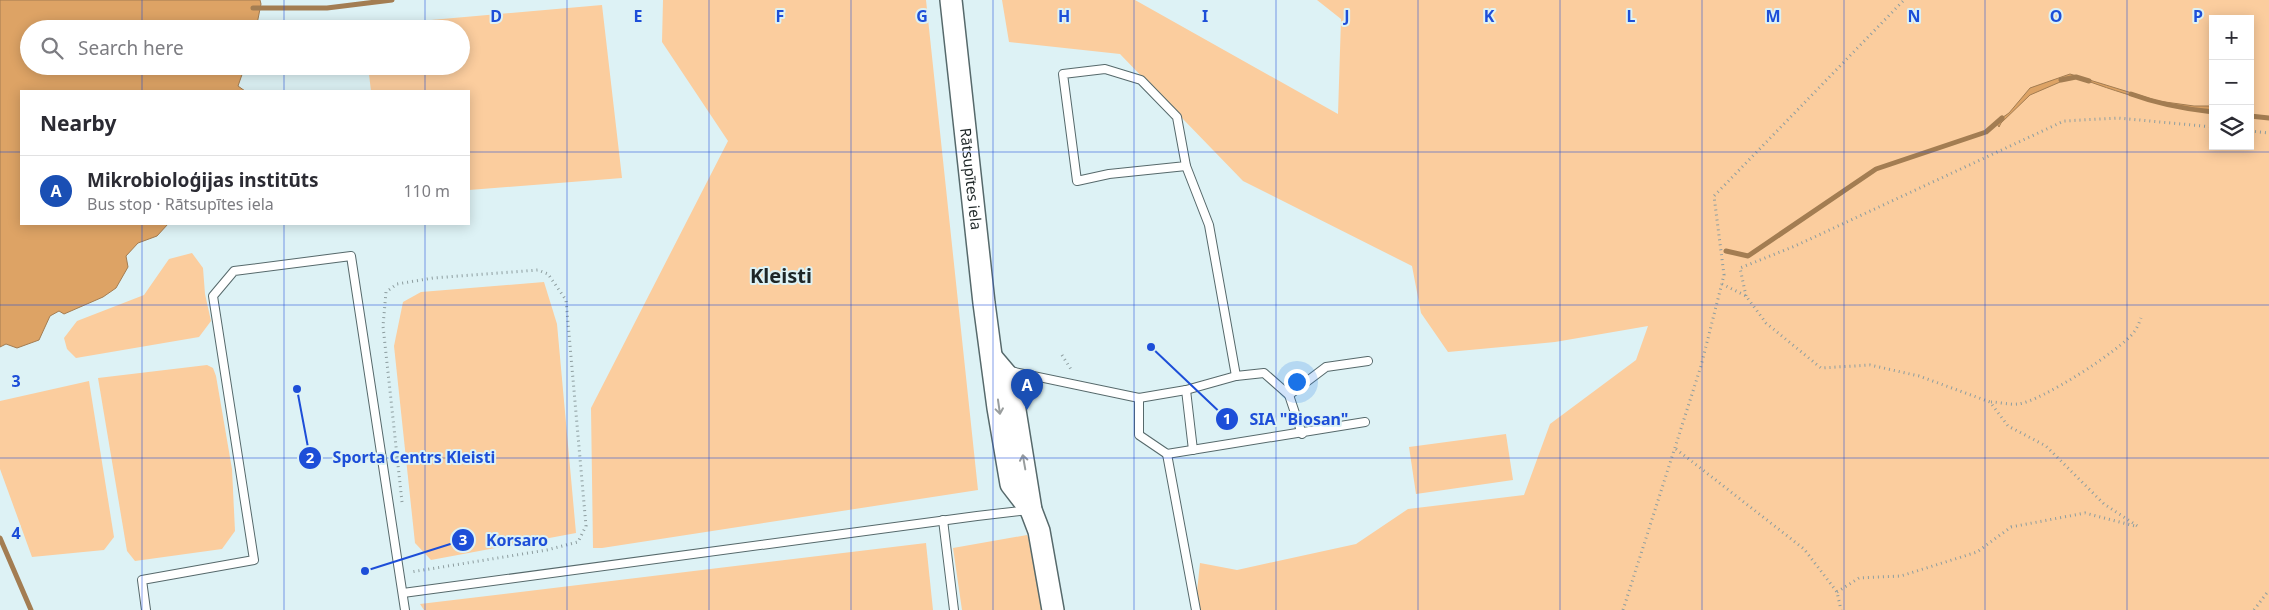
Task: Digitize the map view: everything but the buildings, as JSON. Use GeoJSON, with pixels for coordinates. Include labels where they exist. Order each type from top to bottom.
{"type":"FeatureCollection","features":[{"type":"Feature","properties":{"kind":"street","name":"Rātsupītes iela"},"geometry":{"type":"LineString","coordinates":[[951,0],[984,303],[1011,484],[1031,510],[1039,531],[1053,610]]}},
{"type":"Feature","properties":{"kind":"lane"},"geometry":{"type":"LineString","coordinates":[[1186,166],[1109,174],[1077,181],[1063,74],[1105,70],[1141,80],[1177,118],[1186,166],[1209,226],[1236,376]]}},
{"type":"Feature","properties":{"kind":"lane"},"geometry":{"type":"LineString","coordinates":[[146,610],[142,580],[254,560],[213,296],[234,271],[351,256],[405,610]]}},
{"type":"Feature","properties":{"kind":"lane"},"geometry":{"type":"LineString","coordinates":[[993,359],[1016,373],[1139,398],[1186,390],[1236,376],[1264,373],[1289,395],[1302,434]]}},
{"type":"Feature","properties":{"kind":"lane"},"geometry":{"type":"LineString","coordinates":[[1289,395],[1326,367],[1368,360]]}},
{"type":"Feature","properties":{"kind":"lane"},"geometry":{"type":"LineString","coordinates":[[1186,390],[1193,450]]}},
{"type":"Feature","properties":{"kind":"lane"},"geometry":{"type":"LineString","coordinates":[[1139,398],[1139,435],[1167,454],[1302,434],[1365,422]]}},
{"type":"Feature","properties":{"kind":"lane"},"geometry":{"type":"LineString","coordinates":[[1167,454],[1196,610]]}},
{"type":"Feature","properties":{"kind":"lane"},"geometry":{"type":"LineString","coordinates":[[403,593],[943,520],[1031,510]]}},
{"type":"Feature","properties":{"kind":"lane"},"geometry":{"type":"LineString","coordinates":[[943,520],[954,610]]}},
{"type":"Feature","properties":{"kind":"path"},"geometry":{"type":"LineString","coordinates":[[1623,610],[1702,366],[1724,275],[1714,196],[1904,0]]}},
{"type":"Feature","properties":{"kind":"path"},"geometry":{"type":"LineString","coordinates":[[2141,318],[2134,333],[2076,376],[2034,399],[2018,404],[1990,402],[1919,376],[1870,365],[1821,368],[1766,323],[1746,296],[1740,268],[1795,246],[2064,121],[2118,118],[2209,127]]}},
{"type":"Feature","properties":{"kind":"path"},"geometry":{"type":"LineString","coordinates":[[2254,131],[2269,133]]}},
{"type":"Feature","properties":{"kind":"path"},"geometry":{"type":"LineString","coordinates":[[400,574],[547,550],[578,542],[586,526],[566,300],[548,274],[538,270],[432,278],[397,284],[386,292],[383,326],[403,508]]}},
{"type":"Feature","properties":{"kind":"path"},"geometry":{"type":"LineString","coordinates":[[1722,284],[1746,296]]}},
{"type":"Feature","properties":{"kind":"path"},"geometry":{"type":"LineString","coordinates":[[1837,592],[1859,578],[1901,576],[1977,552],[2011,527],[2085,513],[2139,527],[2104,504],[2046,446],[2008,426],[1990,402]]}},
{"type":"Feature","properties":{"kind":"path"},"geometry":{"type":"LineString","coordinates":[[1676,449],[1804,549],[1837,592],[1841,610]]}},
{"type":"Feature","properties":{"kind":"path"},"geometry":{"type":"LineString","coordinates":[[410,563],[412,572]]}},
{"type":"Feature","properties":{"kind":"path"},"geometry":{"type":"LineString","coordinates":[[2254,610],[2269,590]]}},
{"type":"Feature","properties":{"kind":"shaded area"},"geometry":{"type":"Polygon","coordinates":[[[0,0],[260,0],[258,20],[20,20],[20,75],[242,75],[238,86],[244,90],[20,90],[20,225],[167,225],[157,236],[138,243],[126,256],[128,267],[116,288],[103,297],[64,314],[59,311],[50,316],[39,340],[17,348],[6,344],[0,347],[0,0]]]}},
{"type":"Feature","properties":{"kind":"shaded area"},"geometry":{"type":"Polygon","coordinates":[[[663,0],[926,0],[978,490],[593,548],[591,408],[728,141],[662,42],[663,0]]]}},
{"type":"Feature","properties":{"kind":"shaded area"},"geometry":{"type":"Polygon","coordinates":[[[1002,0],[1135,0],[1338,114],[1341,19],[1317,0],[2269,0],[2269,610],[1195,610],[1200,563],[1237,570],[1356,544],[1408,509],[1524,495],[1550,424],[1636,360],[1648,326],[1555,342],[1448,352],[1421,313],[1412,266],[1243,181],[1120,54],[1009,42],[1002,0]]]}},
{"type":"Feature","properties":{"kind":"shaded area"},"geometry":{"type":"Polygon","coordinates":[[[602,5],[622,178],[470,190],[470,90],[371,90],[369,75],[470,75],[470,20],[431,20],[602,5]]]}},
{"type":"Feature","properties":{"kind":"shaded area"},"geometry":{"type":"Polygon","coordinates":[[[2070,74],[2158,101],[2209,106],[2209,111],[2161,103],[2074,76],[2030,95],[1999,127],[1996,122],[2009,113],[2030,88],[2070,74]]]}},
{"type":"Feature","properties":{"kind":"shaded area"},"geometry":{"type":"Polygon","coordinates":[[[192,253],[203,268],[205,294],[211,321],[199,337],[76,358],[67,349],[64,338],[77,321],[144,295],[169,259],[192,253]]]}},
{"type":"Feature","properties":{"kind":"shaded area"},"geometry":{"type":"Polygon","coordinates":[[[544,282],[557,324],[576,533],[431,560],[415,543],[394,346],[403,302],[421,292],[544,282]]]}},
{"type":"Feature","properties":{"kind":"shaded area"},"geometry":{"type":"Polygon","coordinates":[[[207,365],[213,368],[216,376],[232,469],[235,531],[222,549],[135,561],[127,551],[98,378],[207,365]]]}},
{"type":"Feature","properties":{"kind":"shaded area"},"geometry":{"type":"Polygon","coordinates":[[[89,381],[114,537],[104,550],[32,557],[0,469],[0,401],[89,381]]]}},
{"type":"Feature","properties":{"kind":"shaded area"},"geometry":{"type":"Polygon","coordinates":[[[1506,434],[1513,480],[1416,494],[1409,447],[1506,434]]]}},
{"type":"Feature","properties":{"kind":"shaded area"},"geometry":{"type":"Polygon","coordinates":[[[1027,535],[1059,610],[962,610],[953,548],[1027,535]]]}},
{"type":"Feature","properties":{"kind":"shaded area"},"geometry":{"type":"Polygon","coordinates":[[[926,543],[933,610],[424,610],[420,604],[926,543]]]}},
{"type":"Feature","properties":{"kind":"waterway"},"geometry":{"type":"LineString","coordinates":[[253,8],[327,8],[392,0]]}},
{"type":"Feature","properties":{"kind":"waterway"},"geometry":{"type":"LineString","coordinates":[[2061,80],[2076,77],[2089,81]]}},
{"type":"Feature","properties":{"kind":"waterway"},"geometry":{"type":"LineString","coordinates":[[2131,94],[2171,106],[2209,111]]}},
{"type":"Feature","properties":{"kind":"waterway"},"geometry":{"type":"LineString","coordinates":[[2254,116],[2269,118]]}},
{"type":"Feature","properties":{"kind":"waterway"},"geometry":{"type":"LineString","coordinates":[[1726,251],[1748,256],[1876,169],[1986,132],[2002,118]]}},
{"type":"Feature","properties":{"kind":"waterway"},"geometry":{"type":"LineString","coordinates":[[0,538],[31,610]]}},
{"type":"Feature","properties":{"kind":"place","name":"SIA \"Biosan\""},"geometry":{"type":"Point","coordinates":[1151,347]}},
{"type":"Feature","properties":{"kind":"place","name":"Sporta Centrs Kleisti"},"geometry":{"type":"Point","coordinates":[297,389]}},
{"type":"Feature","properties":{"kind":"place","name":"Mikrobioloģijas institūts"},"geometry":{"type":"Point","coordinates":[1027,410]}},
{"type":"Feature","properties":{"kind":"place","name":"Korsaro"},"geometry":{"type":"Point","coordinates":[365,571]}},
{"type":"Feature","properties":{"kind":"district","name":"Kleisti"},"geometry":{"type":"Point","coordinates":[781,276]}}]}
